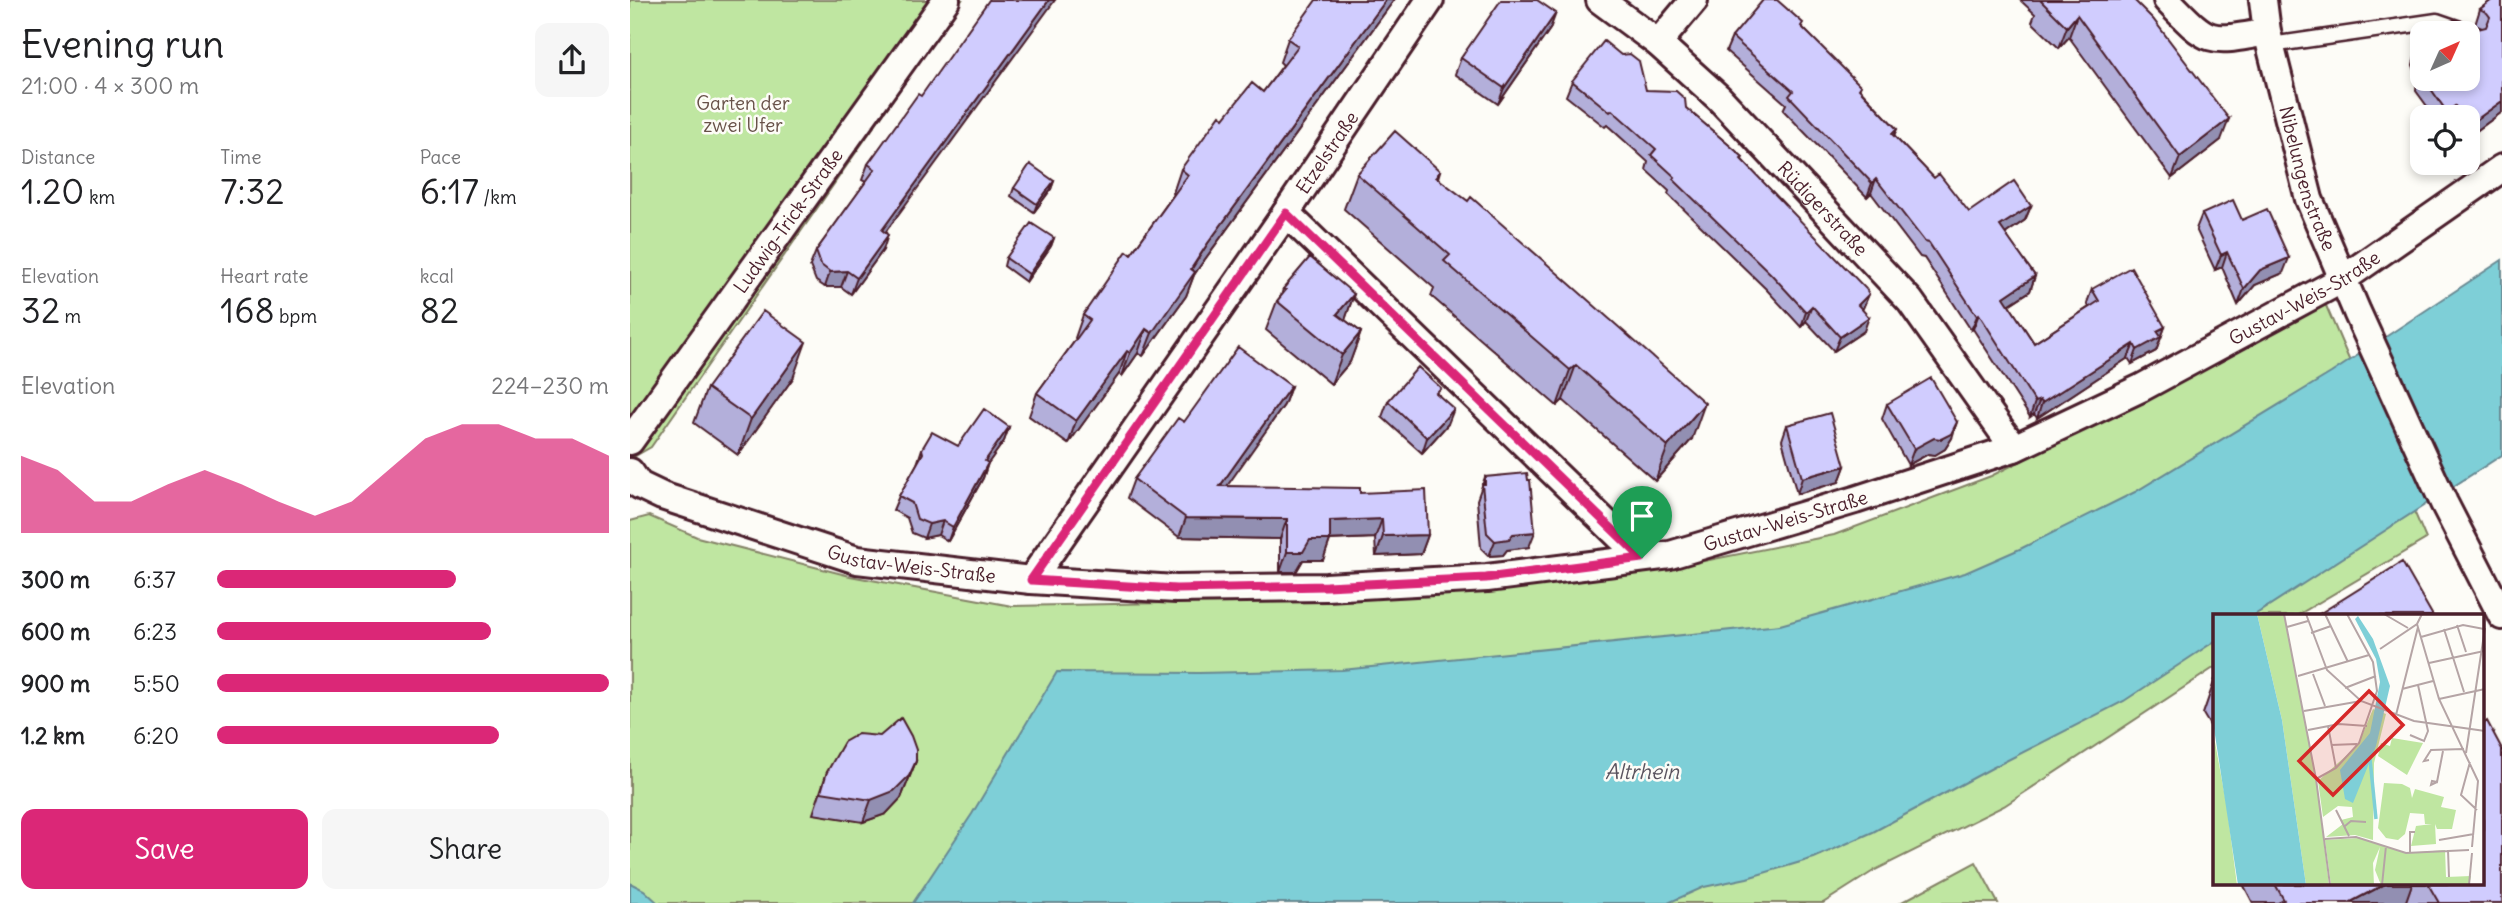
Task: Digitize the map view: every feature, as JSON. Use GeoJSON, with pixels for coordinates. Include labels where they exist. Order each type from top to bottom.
{"type":"FeatureCollection","features":[{"type":"Feature","properties":{"kind":"street","name":"Ludwig-Trick-Straße"},"geometry":{"type":"LineString","coordinates":[[630,440],[946,0]]}},
{"type":"Feature","properties":{"kind":"street","name":"Etzelstraße"},"geometry":{"type":"LineString","coordinates":[[1031,580],[1430,0]]}},
{"type":"Feature","properties":{"kind":"street","name":"Rüdigerstraße"},"geometry":{"type":"LineString","coordinates":[[1600,0],[1658,43],[1719,98],[1910,301],[2014,448]]}},
{"type":"Feature","properties":{"kind":"street"},"geometry":{"type":"LineString","coordinates":[[1658,43],[1694,0]]}},
{"type":"Feature","properties":{"kind":"street"},"geometry":{"type":"LineString","coordinates":[[2167,0],[2200,34],[2222,40],[2269,39]]}},
{"type":"Feature","properties":{"kind":"street","name":"Nibelungenstraße"},"geometry":{"type":"LineString","coordinates":[[2263,0],[2269,39],[2309,199],[2444,503],[2502,616]]}},
{"type":"Feature","properties":{"kind":"street","name":"Gustav-Weis-Straße"},"geometry":{"type":"LineString","coordinates":[[630,472],[639,485],[662,496],[857,560],[1031,580],[1176,589],[1326,586],[1486,578],[1670,555],[2014,448],[2141,388],[2343,279],[2502,168]]}},
{"type":"Feature","properties":{"kind":"street"},"geometry":{"type":"LineString","coordinates":[[1286,213],[1642,558]]}},
{"type":"Feature","properties":{"kind":"lane"},"geometry":{"type":"LineString","coordinates":[[2269,39],[2410,24]]}},
{"type":"Feature","properties":{"kind":"green space","name":"Garten der zwei Ufer"},"geometry":{"type":"Polygon","coordinates":[[[630,0],[962,0],[651,447],[630,459],[630,0]]]}},
{"type":"Feature","properties":{"kind":"green space"},"geometry":{"type":"Polygon","coordinates":[[[2318,287],[2426,539],[2299,614],[2213,614],[2213,668],[2004,806],[1875,870],[1823,903],[630,903],[630,521],[649,516],[697,537],[850,576],[1012,606],[1317,600],[1480,592],[1639,574],[1834,535],[1991,476],[2146,399],[2318,287]]]}},
{"type":"Feature","properties":{"kind":"green space"},"geometry":{"type":"Polygon","coordinates":[[[1976,862],[1998,903],[1900,903],[1976,862]]]}},
{"type":"Feature","properties":{"kind":"water","name":"Altrhein"},"geometry":{"type":"Polygon","coordinates":[[[2502,260],[2502,455],[2256,614],[2213,614],[2213,642],[2124,701],[1873,832],[1814,858],[1747,878],[1704,887],[1668,903],[913,903],[972,814],[1057,672],[1342,670],[1780,625],[1965,573],[2022,548],[2135,492],[2331,373],[2502,260]]]}},
{"type":"Feature","properties":{"kind":"water"},"geometry":{"type":"Polygon","coordinates":[[[630,883],[644,890],[658,903],[630,903],[630,883]]]}},
{"type":"Feature","properties":{"kind":"building"},"geometry":{"type":"Polygon","coordinates":[[[989,0],[1049,0],[882,230],[888,235],[857,278],[847,271],[830,272],[821,265],[816,251],[875,169],[868,164],[918,94],[921,96],[989,0]]]}},
{"type":"Feature","properties":{"kind":"building"},"geometry":{"type":"Polygon","coordinates":[[[1316,0],[1386,0],[1208,243],[1191,269],[1195,272],[1152,333],[1146,329],[1130,353],[1127,351],[1076,421],[1037,393],[1090,320],[1083,315],[1127,251],[1131,254],[1188,175],[1181,169],[1220,115],[1224,118],[1252,83],[1263,92],[1298,46],[1288,39],[1316,0]]]}},
{"type":"Feature","properties":{"kind":"building"},"geometry":{"type":"Polygon","coordinates":[[[1501,0],[1537,0],[1556,13],[1504,88],[1461,58],[1501,0]]]}},
{"type":"Feature","properties":{"kind":"building"},"geometry":{"type":"Polygon","coordinates":[[[1763,0],[1777,0],[1803,23],[1801,26],[1861,86],[1859,89],[1897,129],[1892,134],[1934,178],[1939,174],[1969,212],[2014,181],[2031,206],[2000,226],[2035,276],[2004,297],[2034,343],[2099,301],[2092,289],[2131,267],[2165,327],[2157,331],[2161,337],[2137,350],[2134,344],[2042,403],[2040,400],[2035,402],[1979,314],[1977,316],[1929,243],[1925,242],[1876,179],[1872,183],[1789,96],[1793,91],[1732,37],[1763,0]]]}},
{"type":"Feature","properties":{"kind":"building"},"geometry":{"type":"Polygon","coordinates":[[[2040,0],[2134,0],[2153,19],[2229,119],[2180,157],[2077,15],[2067,27],[2040,0]]]}},
{"type":"Feature","properties":{"kind":"building"},"geometry":{"type":"Polygon","coordinates":[[[2492,0],[2502,0],[2502,101],[2480,117],[2480,105],[2442,105],[2432,91],[2480,91],[2480,28],[2486,27],[2490,17],[2480,9],[2492,0]]]}},
{"type":"Feature","properties":{"kind":"building"},"geometry":{"type":"Polygon","coordinates":[[[1604,41],[1621,55],[1630,54],[1639,61],[1646,90],[1676,91],[1685,99],[1686,108],[1743,157],[1741,159],[1866,289],[1869,294],[1858,305],[1869,317],[1840,337],[1812,306],[1806,312],[1771,274],[1673,179],[1675,177],[1651,155],[1656,149],[1612,110],[1610,112],[1572,81],[1604,41]]]}},
{"type":"Feature","properties":{"kind":"building"},"geometry":{"type":"Polygon","coordinates":[[[1395,131],[1440,171],[1436,177],[1468,201],[1471,197],[1705,403],[1668,446],[1576,365],[1570,370],[1444,261],[1450,255],[1357,174],[1395,131]]]}},
{"type":"Feature","properties":{"kind":"building"},"geometry":{"type":"Polygon","coordinates":[[[1030,164],[1054,181],[1037,204],[1014,188],[1030,164]]]}},
{"type":"Feature","properties":{"kind":"building"},"geometry":{"type":"Polygon","coordinates":[[[2233,200],[2242,220],[2267,209],[2289,258],[2260,270],[2244,289],[2227,252],[2221,255],[2202,214],[2233,200]]]}},
{"type":"Feature","properties":{"kind":"building"},"geometry":{"type":"Polygon","coordinates":[[[1031,223],[1054,238],[1029,274],[1006,258],[1031,223]]]}},
{"type":"Feature","properties":{"kind":"building"},"geometry":{"type":"Polygon","coordinates":[[[1310,257],[1354,294],[1337,314],[1361,332],[1342,355],[1277,301],[1286,290],[1283,289],[1310,257]]]}},
{"type":"Feature","properties":{"kind":"building"},"geometry":{"type":"Polygon","coordinates":[[[763,311],[806,342],[751,419],[707,388],[763,311]]]}},
{"type":"Feature","properties":{"kind":"building"},"geometry":{"type":"Polygon","coordinates":[[[1238,347],[1291,386],[1220,486],[1360,488],[1360,493],[1426,490],[1428,535],[1383,536],[1382,519],[1330,521],[1330,540],[1310,540],[1303,552],[1287,552],[1287,519],[1186,518],[1134,479],[1178,418],[1184,422],[1238,347]]]}},
{"type":"Feature","properties":{"kind":"building"},"geometry":{"type":"Polygon","coordinates":[[[1418,367],[1441,388],[1436,393],[1454,409],[1427,438],[1388,401],[1418,367]]]}},
{"type":"Feature","properties":{"kind":"building"},"geometry":{"type":"Polygon","coordinates":[[[1931,378],[1957,422],[1951,434],[1941,439],[1934,438],[1914,449],[1887,404],[1931,378]]]}},
{"type":"Feature","properties":{"kind":"building"},"geometry":{"type":"Polygon","coordinates":[[[984,409],[1009,427],[985,461],[988,463],[953,527],[943,521],[929,524],[917,519],[912,503],[899,496],[932,432],[958,446],[984,409]]]}},
{"type":"Feature","properties":{"kind":"building"},"geometry":{"type":"Polygon","coordinates":[[[1830,413],[1845,466],[1802,478],[1787,425],[1830,413]]]}},
{"type":"Feature","properties":{"kind":"building"},"geometry":{"type":"Polygon","coordinates":[[[1527,473],[1535,532],[1513,534],[1509,539],[1495,541],[1487,533],[1482,484],[1485,484],[1485,477],[1527,473]]]}},
{"type":"Feature","properties":{"kind":"building"},"geometry":{"type":"Polygon","coordinates":[[[2402,562],[2432,614],[2319,614],[2402,562]]]}},
{"type":"Feature","properties":{"kind":"building"},"geometry":{"type":"Polygon","coordinates":[[[901,718],[916,750],[916,761],[909,776],[894,791],[871,800],[821,792],[827,772],[844,742],[858,734],[880,736],[901,718]]]}},
{"type":"Feature","properties":{"kind":"building"},"geometry":{"type":"Polygon","coordinates":[[[2487,721],[2502,749],[2502,903],[2439,903],[2429,886],[2484,886],[2484,723],[2487,721]]]}},
{"type":"Feature","properties":{"kind":"building"},"geometry":{"type":"Polygon","coordinates":[[[2276,886],[2381,886],[2349,903],[2278,903],[2284,900],[2276,886]]]}},
{"type":"Feature","properties":{"kind":"route"},"geometry":{"type":"LineString","coordinates":[[1286,213],[1642,558],[1486,578],[1326,586],[1176,589],[1031,580],[1286,213]]}}]}
